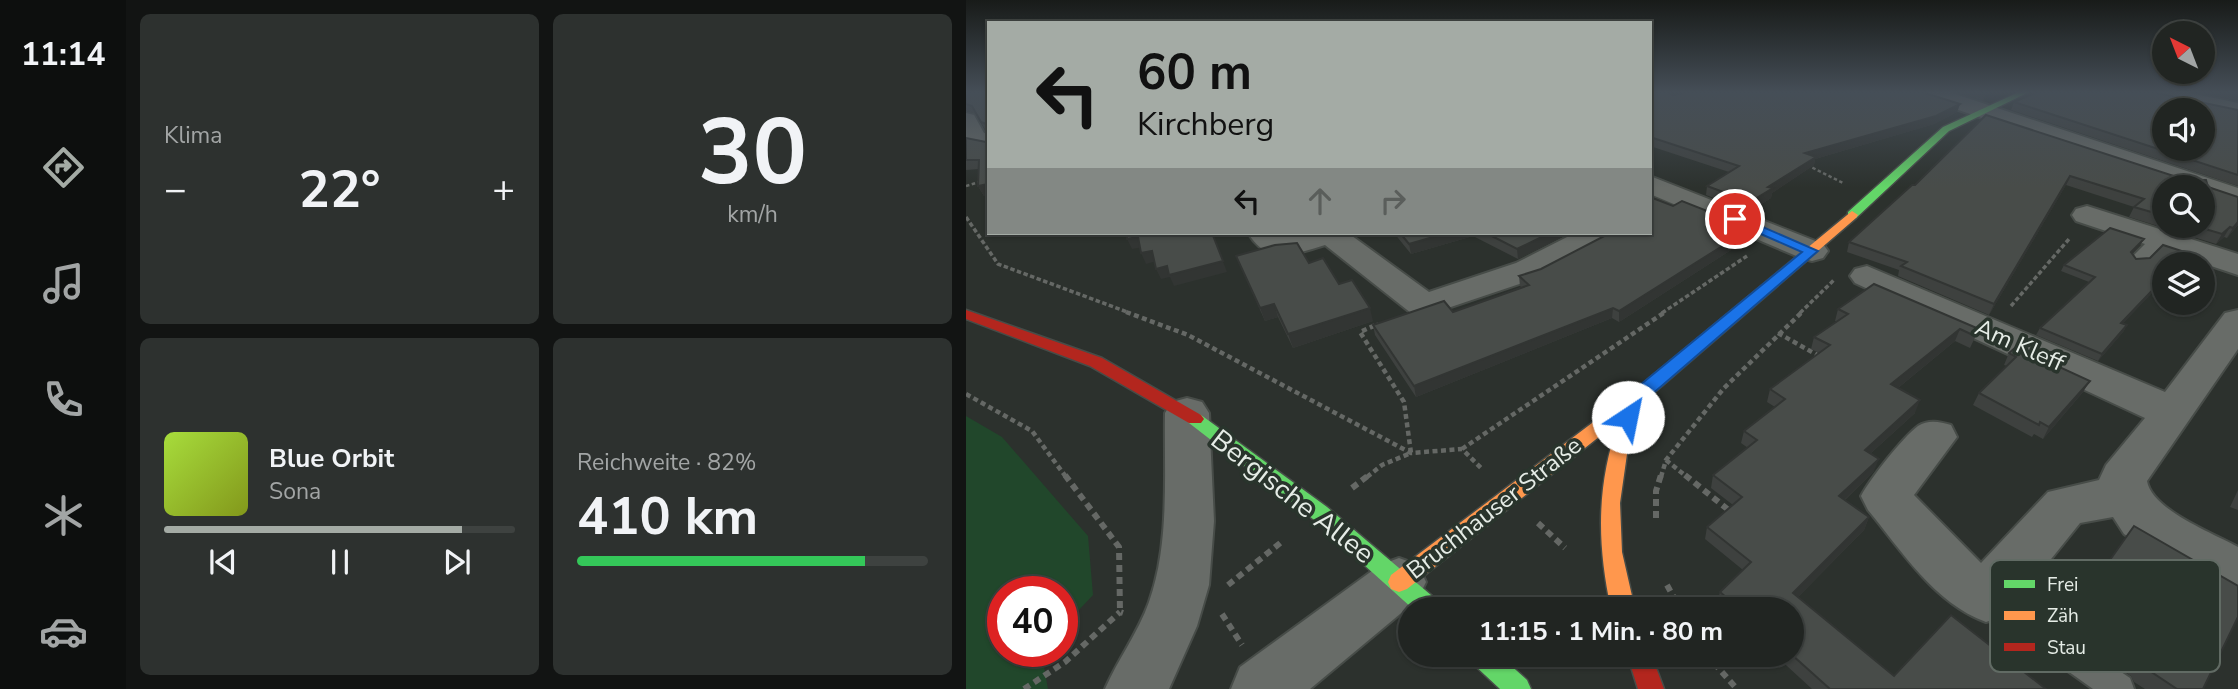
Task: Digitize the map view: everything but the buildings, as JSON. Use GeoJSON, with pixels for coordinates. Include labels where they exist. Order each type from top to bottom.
{"type":"FeatureCollection","features":[{"type":"Feature","properties":{"kind":"street"},"geometry":{"type":"LineString","coordinates":[[968,124],[974,138],[987,141]]}},
{"type":"Feature","properties":{"kind":"street","name":"Bruchhauser Straße"},"geometry":{"type":"LineString","coordinates":[[1265,687],[1414,595],[1510,498],[1635,398],[1816,246],[1946,129],[1955,124]]}},
{"type":"Feature","properties":{"kind":"street"},"geometry":{"type":"LineString","coordinates":[[2023,124],[2238,197]]}},
{"type":"Feature","properties":{"kind":"street"},"geometry":{"type":"LineString","coordinates":[[1652,165],[1695,181],[1658,194]]}},
{"type":"Feature","properties":{"kind":"street"},"geometry":{"type":"LineString","coordinates":[[1658,194],[1777,236],[1816,246]]}},
{"type":"Feature","properties":{"kind":"street"},"geometry":{"type":"LineString","coordinates":[[2093,217],[2149,250],[2238,265]]}},
{"type":"Feature","properties":{"kind":"street"},"geometry":{"type":"LineString","coordinates":[[1266,235],[1283,247],[1326,235]]}},
{"type":"Feature","properties":{"kind":"street"},"geometry":{"type":"LineString","coordinates":[[1336,235],[1424,305],[1528,270],[1594,235]]}},
{"type":"Feature","properties":{"kind":"street","name":"Am Kleff"},"geometry":{"type":"LineString","coordinates":[[1867,276],[2173,413]]}},
{"type":"Feature","properties":{"kind":"street","name":"Bergische Allee"},"geometry":{"type":"LineString","coordinates":[[966,314],[1096,362],[1187,413],[1304,500],[1414,595]]}},
{"type":"Feature","properties":{"kind":"street"},"geometry":{"type":"LineString","coordinates":[[2214,560],[2142,519],[2125,495],[2123,478],[2238,321]]}},
{"type":"Feature","properties":{"kind":"street"},"geometry":{"type":"LineString","coordinates":[[1619,597],[1613,577],[1606,525],[1610,478],[1635,398]]}},
{"type":"Feature","properties":{"kind":"street","name":"Bergische Allee"},"geometry":{"type":"LineString","coordinates":[[1136,689],[1174,613],[1182,585],[1186,548],[1187,413]]}},
{"type":"Feature","properties":{"kind":"street"},"geometry":{"type":"LineString","coordinates":[[1935,437],[1885,496],[1959,579],[1986,597],[1990,592]]}},
{"type":"Feature","properties":{"kind":"street"},"geometry":{"type":"LineString","coordinates":[[2018,560],[2065,506],[2125,495]]}},
{"type":"Feature","properties":{"kind":"street"},"geometry":{"type":"LineString","coordinates":[[2220,564],[2238,574]]}},
{"type":"Feature","properties":{"kind":"street"},"geometry":{"type":"LineString","coordinates":[[1494,667],[1518,689]]}},
{"type":"Feature","properties":{"kind":"street"},"geometry":{"type":"LineString","coordinates":[[1643,667],[1651,689]]}},
{"type":"Feature","properties":{"kind":"lane"},"geometry":{"type":"LineString","coordinates":[[1986,597],[1990,600]]}},
{"type":"Feature","properties":{"kind":"lane"},"geometry":{"type":"LineString","coordinates":[[2094,672],[2119,689]]}},
{"type":"Feature","properties":{"kind":"path"},"geometry":{"type":"LineString","coordinates":[[1800,162],[1872,197]]}},
{"type":"Feature","properties":{"kind":"path"},"geometry":{"type":"LineString","coordinates":[[966,186],[987,180]]}},
{"type":"Feature","properties":{"kind":"path"},"geometry":{"type":"LineString","coordinates":[[966,217],[998,264],[1188,335],[1411,453],[1462,449],[1777,236]]}},
{"type":"Feature","properties":{"kind":"path"},"geometry":{"type":"LineString","coordinates":[[1988,330],[2068,239],[2093,217]]}},
{"type":"Feature","properties":{"kind":"path"},"geometry":{"type":"LineString","coordinates":[[1657,529],[1656,491],[1666,460],[1724,388],[1777,332],[1847,269],[1816,246]]}},
{"type":"Feature","properties":{"kind":"path"},"geometry":{"type":"LineString","coordinates":[[1411,453],[1404,402],[1360,332],[1424,305]]}},
{"type":"Feature","properties":{"kind":"path"},"geometry":{"type":"LineString","coordinates":[[1777,332],[1825,359]]}},
{"type":"Feature","properties":{"kind":"path"},"geometry":{"type":"LineString","coordinates":[[966,394],[1032,431],[1119,547],[1121,612]]}},
{"type":"Feature","properties":{"kind":"path"},"geometry":{"type":"LineString","coordinates":[[1462,449],[1567,551],[1583,582],[1657,568],[1673,597]]}},
{"type":"Feature","properties":{"kind":"path"},"geometry":{"type":"LineString","coordinates":[[1666,460],[1737,518]]}},
{"type":"Feature","properties":{"kind":"path"},"geometry":{"type":"LineString","coordinates":[[1121,612],[1140,617],[1174,613],[1214,603],[1265,687]]}},
{"type":"Feature","properties":{"kind":"path"},"geometry":{"type":"LineString","coordinates":[[1024,689],[1065,662],[1121,612]]}},
{"type":"Feature","properties":{"kind":"path"},"geometry":{"type":"LineString","coordinates":[[1718,667],[1737,689]]}},
{"type":"Feature","properties":{"kind":"green space"},"geometry":{"type":"Polygon","coordinates":[[[966,416],[1002,437],[1088,536],[1093,595],[1078,611],[1078,576],[987,576],[987,667],[1044,667],[1048,689],[966,689],[966,416]]]}},
{"type":"Feature","properties":{"kind":"traffic: fast"},"geometry":{"type":"LineString","coordinates":[[1852,215],[1946,129],[1956,124]]}},
{"type":"Feature","properties":{"kind":"traffic: fast"},"geometry":{"type":"LineString","coordinates":[[1195,419],[1320,513],[1416,597]]}},
{"type":"Feature","properties":{"kind":"traffic: fast"},"geometry":{"type":"LineString","coordinates":[[1494,667],[1518,689]]}},
{"type":"Feature","properties":{"kind":"traffic: slow"},"geometry":{"type":"LineString","coordinates":[[1399,582],[1635,399],[1852,215]]}},
{"type":"Feature","properties":{"kind":"traffic: slow"},"geometry":{"type":"LineString","coordinates":[[1620,597],[1609,527],[1610,503],[1618,454],[1635,399]]}},
{"type":"Feature","properties":{"kind":"traffic: jam"},"geometry":{"type":"LineString","coordinates":[[966,314],[1096,362],[1195,419]]}},
{"type":"Feature","properties":{"kind":"traffic: jam"},"geometry":{"type":"LineString","coordinates":[[1643,667],[1651,689]]}},
{"type":"Feature","properties":{"kind":"route"},"geometry":{"type":"LineString","coordinates":[[1628,417],[1635,398],[1812,251],[1735,219]]}}]}
